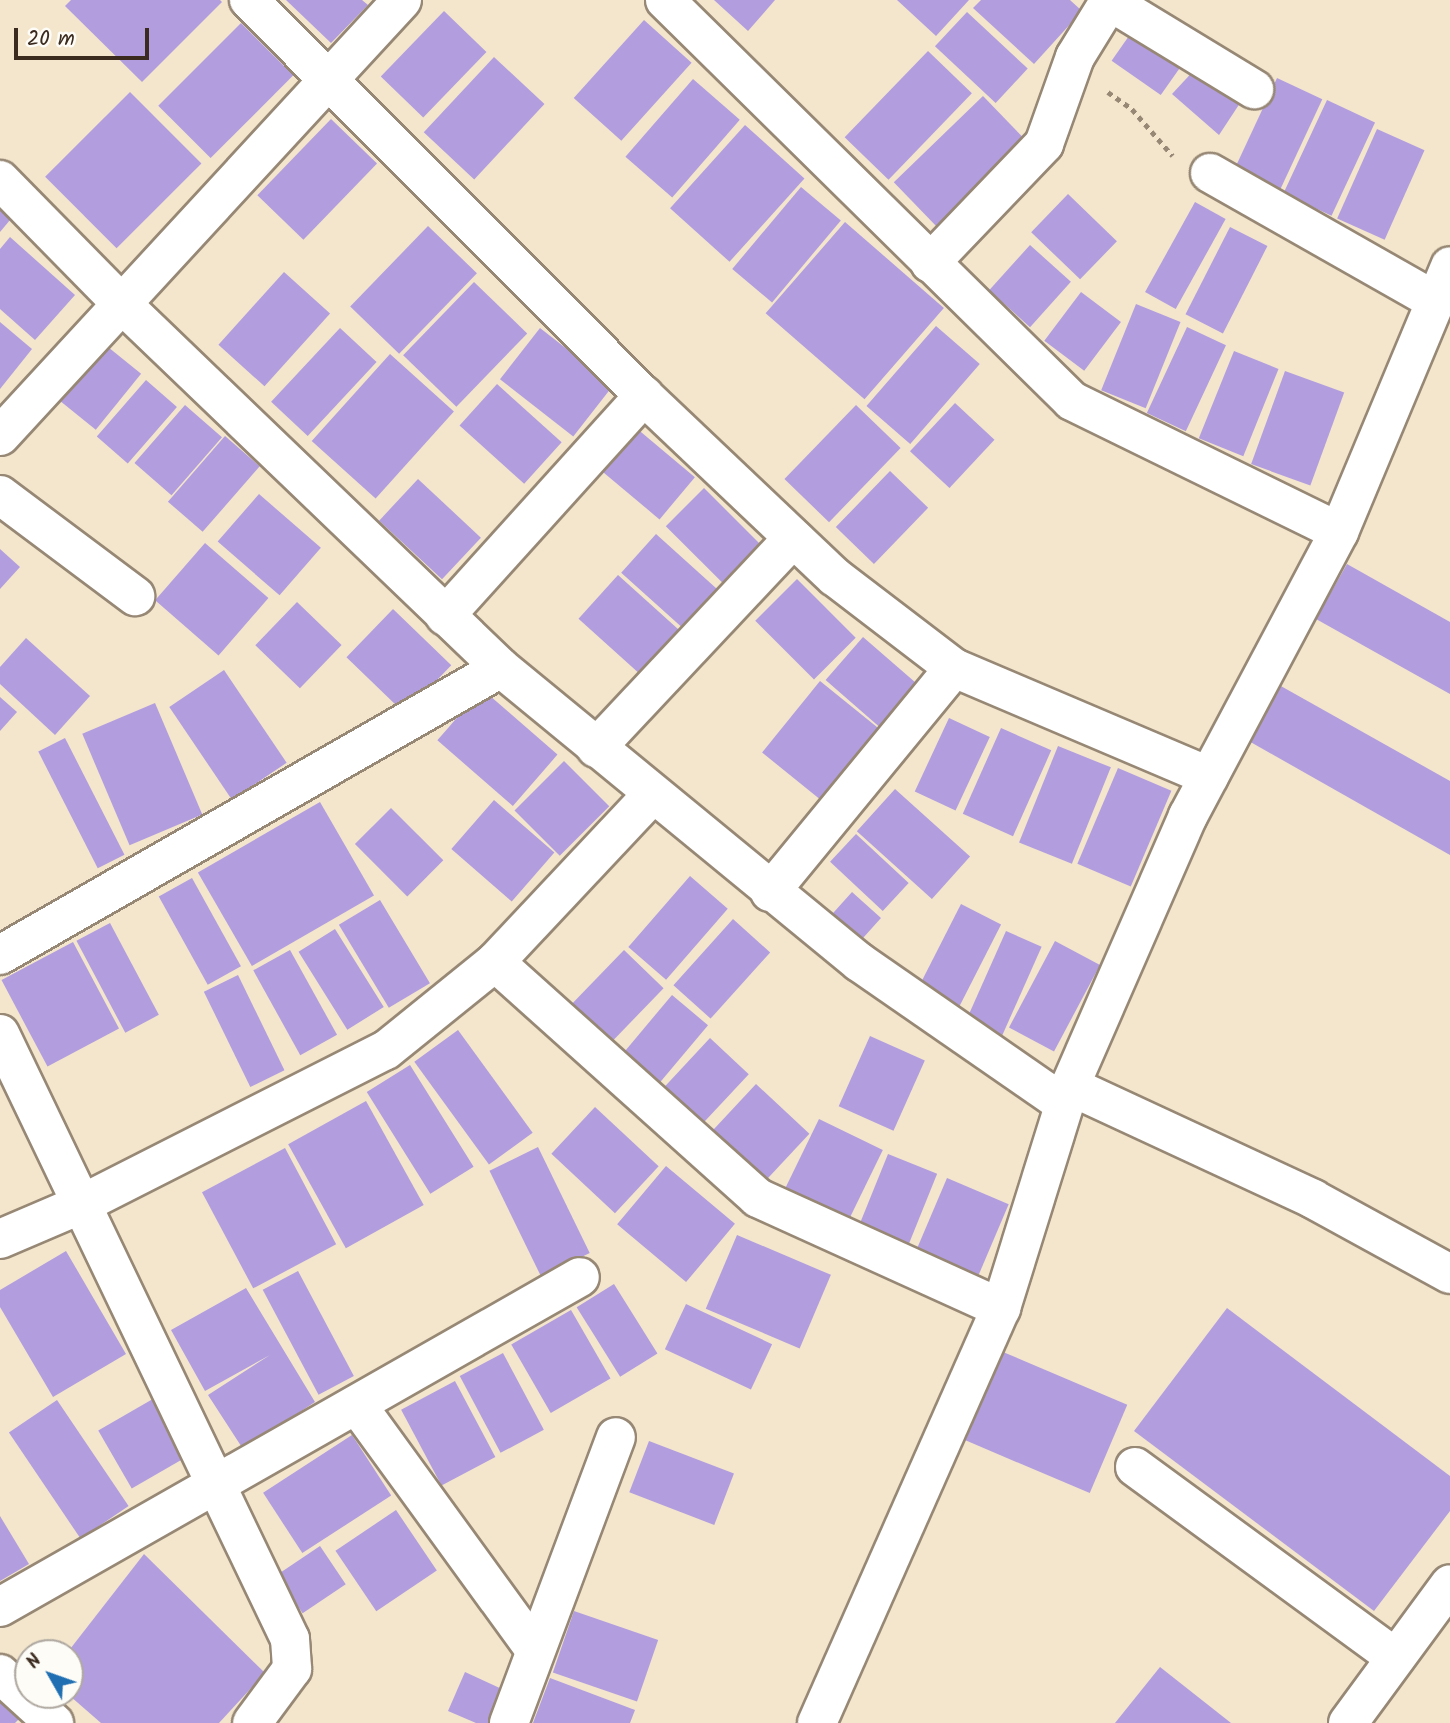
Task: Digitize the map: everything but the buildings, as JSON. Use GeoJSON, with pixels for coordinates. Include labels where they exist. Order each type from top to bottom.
{"type":"FeatureCollection","features":[{"type":"Feature","properties":{"kind":"street"},"geometry":{"type":"LineString","coordinates":[[249,0],[644,396],[835,577],[954,668],[1209,776]]}},
{"type":"Feature","properties":{"kind":"street"},"geometry":{"type":"LineString","coordinates":[[0,436],[402,0]]}},
{"type":"Feature","properties":{"kind":"street"},"geometry":{"type":"LineString","coordinates":[[665,0],[1072,401],[1339,532]]}},
{"type":"Feature","properties":{"kind":"street"},"geometry":{"type":"LineString","coordinates":[[930,263],[1044,145],[1075,57],[1103,3],[1254,89]]}},
{"type":"Feature","properties":{"kind":"street"},"geometry":{"type":"LineString","coordinates":[[1210,173],[1435,300]]}},
{"type":"Feature","properties":{"kind":"street"},"geometry":{"type":"LineString","coordinates":[[0,180],[122,304],[445,617],[652,795],[859,962],[1066,1095],[1313,1199],[1450,1274]]}},
{"type":"Feature","properties":{"kind":"street"},"geometry":{"type":"LineString","coordinates":[[817,1723],[1001,1308],[1066,1095],[1209,776],[1339,532],[1450,266]]}},
{"type":"Feature","properties":{"kind":"street"},"geometry":{"type":"LineString","coordinates":[[445,617],[644,396]]}},
{"type":"Feature","properties":{"kind":"street"},"geometry":{"type":"LineString","coordinates":[[0,495],[135,596]]}},
{"type":"Feature","properties":{"kind":"street"},"geometry":{"type":"LineString","coordinates":[[596,748],[793,538]]}},
{"type":"Feature","properties":{"kind":"street"},"geometry":{"type":"LineString","coordinates":[[0,955],[502,668]]}},
{"type":"Feature","properties":{"kind":"street"},"geometry":{"type":"LineString","coordinates":[[770,892],[954,668]]}},
{"type":"Feature","properties":{"kind":"street"},"geometry":{"type":"LineString","coordinates":[[0,1239],[82,1204],[386,1050],[495,962],[652,795]]}},
{"type":"Feature","properties":{"kind":"street"},"geometry":{"type":"LineString","coordinates":[[495,962],[758,1198],[1001,1308]]}},
{"type":"Feature","properties":{"kind":"street"},"geometry":{"type":"LineString","coordinates":[[0,1034],[218,1484],[294,1655],[284,1682],[252,1723]]}},
{"type":"Feature","properties":{"kind":"street"},"geometry":{"type":"LineString","coordinates":[[0,1607],[580,1277]]}},
{"type":"Feature","properties":{"kind":"street"},"geometry":{"type":"LineString","coordinates":[[357,1405],[535,1650]]}},
{"type":"Feature","properties":{"kind":"street"},"geometry":{"type":"LineString","coordinates":[[509,1723],[616,1437]]}},
{"type":"Feature","properties":{"kind":"street"},"geometry":{"type":"LineString","coordinates":[[1135,1467],[1393,1656]]}},
{"type":"Feature","properties":{"kind":"street"},"geometry":{"type":"LineString","coordinates":[[1349,1723],[1393,1656],[1450,1584]]}},
{"type":"Feature","properties":{"kind":"street"},"geometry":{"type":"LineString","coordinates":[[0,1674],[54,1723]]}},
{"type":"Feature","properties":{"kind":"path"},"geometry":{"type":"LineString","coordinates":[[1075,57],[1095,68],[1108,91],[1132,109],[1181,163],[1210,173]]}}]}
